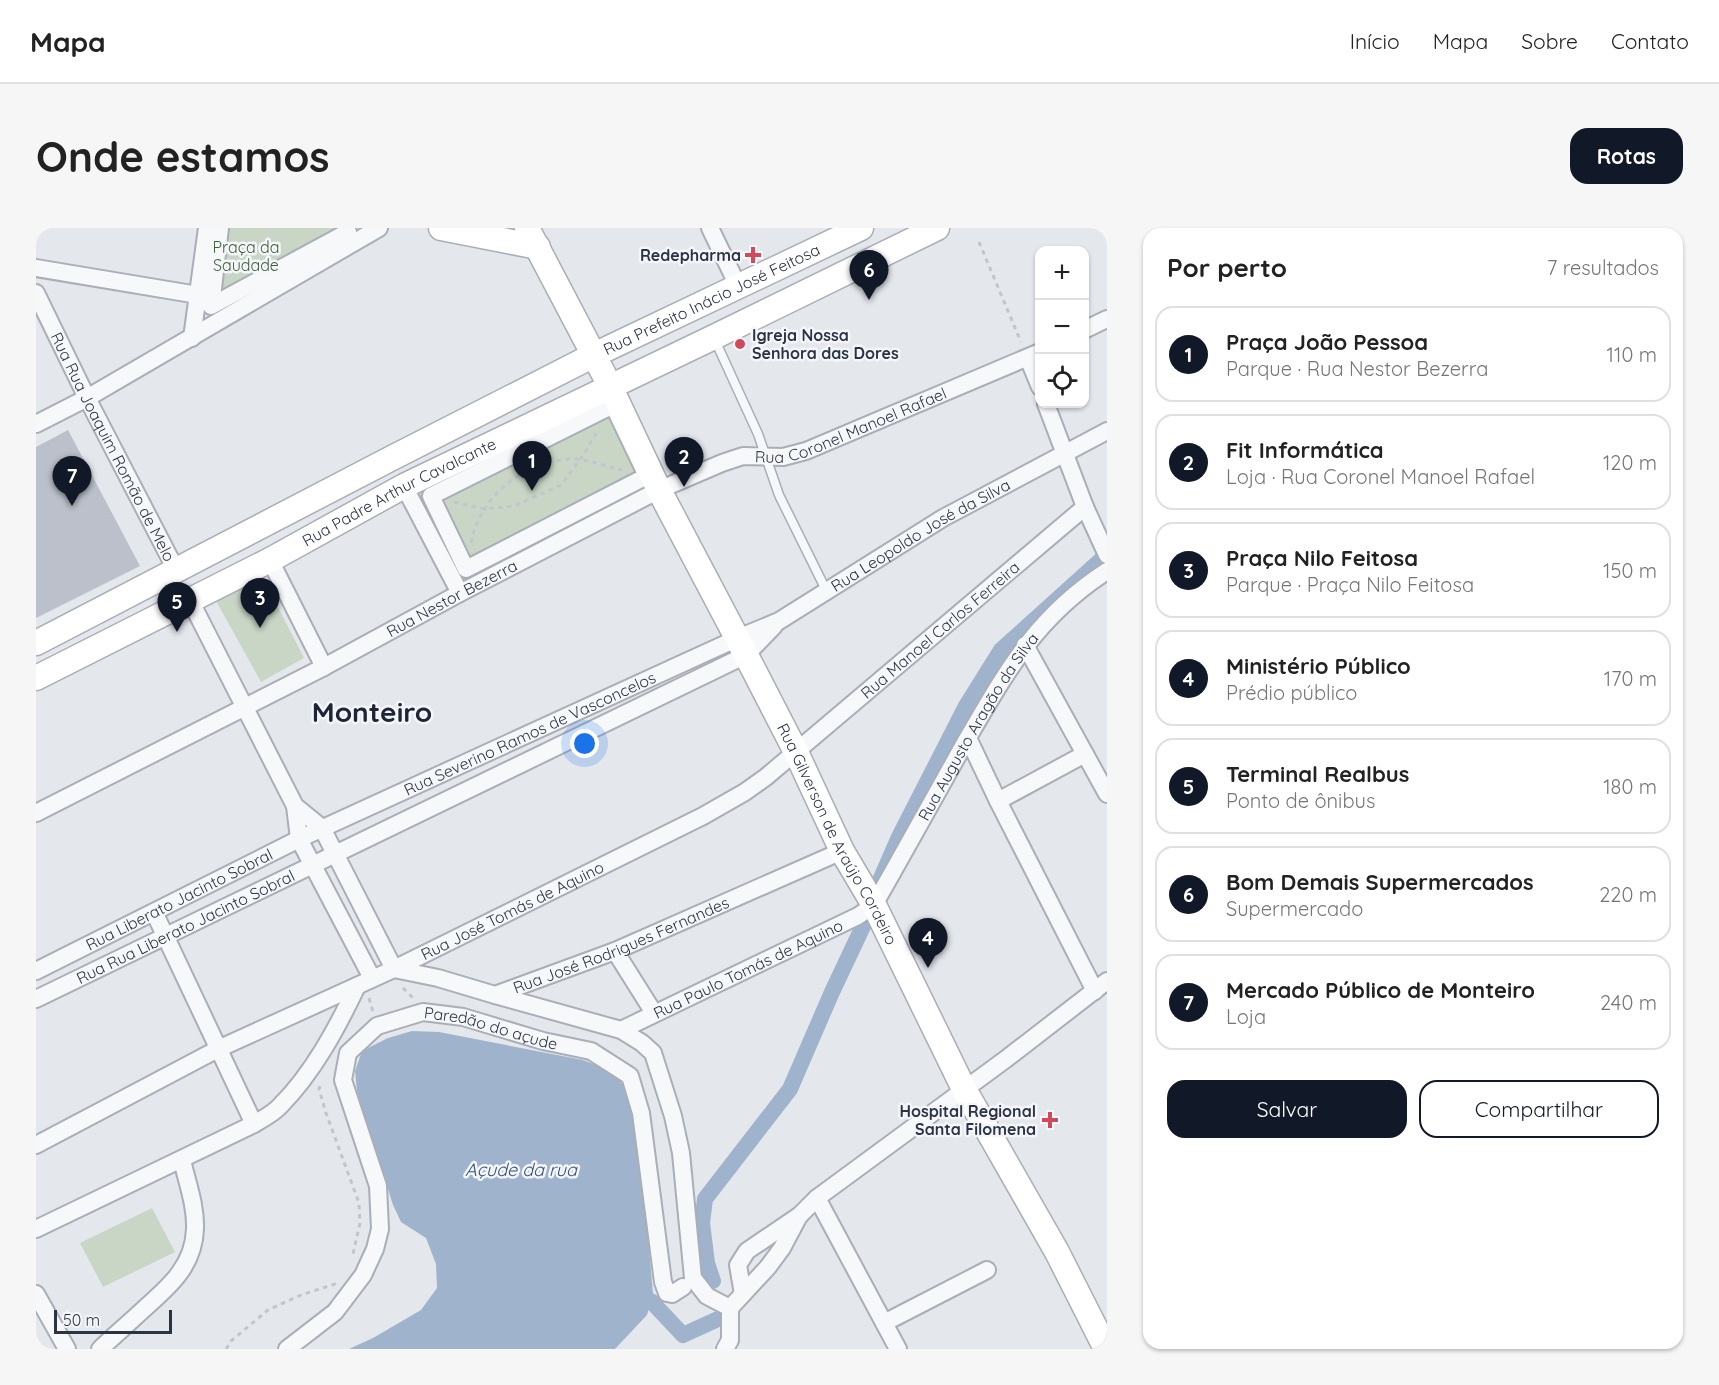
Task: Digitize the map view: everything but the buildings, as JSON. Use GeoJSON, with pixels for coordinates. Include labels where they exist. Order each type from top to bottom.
{"type":"FeatureCollection","features":[{"type":"Feature","properties":{"kind":"main road"},"geometry":{"type":"LineString","coordinates":[[441,228],[525,236]]}},
{"type":"Feature","properties":{"kind":"main road","name":"Rua Prefeito Inácio José Feitosa"},"geometry":{"type":"LineString","coordinates":[[611,395],[714,337],[937,228]]}},
{"type":"Feature","properties":{"kind":"main road"},"geometry":{"type":"LineString","coordinates":[[856,230],[866,262]]}},
{"type":"Feature","properties":{"kind":"main road","name":"Rua Prefeito Inácio José Feitosa"},"geometry":{"type":"LineString","coordinates":[[594,355],[856,230]]}},
{"type":"Feature","properties":{"kind":"main road","name":"Rua Gilverson de Araújo Cordeiro"},"geometry":{"type":"LineString","coordinates":[[525,236],[594,355],[653,483],[742,646],[842,850],[874,905],[964,1089],[1057,1252],[1106,1349]]}},
{"type":"Feature","properties":{"kind":"main road","name":"Rua Padre Arthur Cavalcante"},"geometry":{"type":"LineString","coordinates":[[36,643],[594,355]]}},
{"type":"Feature","properties":{"kind":"main road","name":"Rua Padre Arthur Cavalcante"},"geometry":{"type":"LineString","coordinates":[[38,674],[270,560],[404,486],[611,395]]}},
{"type":"Feature","properties":{"kind":"street"},"geometry":{"type":"LineString","coordinates":[[192,338],[207,228]]}},
{"type":"Feature","properties":{"kind":"street"},"geometry":{"type":"LineString","coordinates":[[220,228],[211,306],[348,232],[346,228]]}},
{"type":"Feature","properties":{"kind":"street"},"geometry":{"type":"LineString","coordinates":[[36,424],[87,398],[380,228]]}},
{"type":"Feature","properties":{"kind":"street"},"geometry":{"type":"LineString","coordinates":[[710,228],[738,286]]}},
{"type":"Feature","properties":{"kind":"street"},"geometry":{"type":"LineString","coordinates":[[36,268],[198,295]]}},
{"type":"Feature","properties":{"kind":"street","name":"Rua Rua Joaquim Romão de Melo"},"geometry":{"type":"LineString","coordinates":[[36,293],[87,398],[176,570]]}},
{"type":"Feature","properties":{"kind":"street"},"geometry":{"type":"LineString","coordinates":[[1089,328],[1107,319]]}},
{"type":"Feature","properties":{"kind":"street","name":"Rua Coronel Manoel Rafael"},"geometry":{"type":"LineString","coordinates":[[653,483],[743,456],[783,457],[806,451],[1034,355]]}},
{"type":"Feature","properties":{"kind":"street"},"geometry":{"type":"LineString","coordinates":[[611,395],[431,496],[466,569],[653,483]]}},
{"type":"Feature","properties":{"kind":"street"},"geometry":{"type":"LineString","coordinates":[[1048,408],[1085,507],[1107,555]]}},
{"type":"Feature","properties":{"kind":"street","name":"Rua Leopoldo José da Silva"},"geometry":{"type":"LineString","coordinates":[[742,646],[826,590],[943,518],[1107,431]]}},
{"type":"Feature","properties":{"kind":"street","name":"Rua Nestor Bezerra"},"geometry":{"type":"LineString","coordinates":[[36,813],[324,667],[653,483]]}},
{"type":"Feature","properties":{"kind":"street"},"geometry":{"type":"LineString","coordinates":[[404,486],[460,593]]}},
{"type":"Feature","properties":{"kind":"street","name":"Rua Manoel Carlos Ferreira"},"geometry":{"type":"LineString","coordinates":[[795,752],[1085,507]]}},
{"type":"Feature","properties":{"kind":"street"},"geometry":{"type":"LineString","coordinates":[[270,560],[324,667]]}},
{"type":"Feature","properties":{"kind":"street","name":"Rua Augusto Aragão da Silva"},"geometry":{"type":"LineString","coordinates":[[874,905],[968,738],[1025,645],[1050,616],[1074,594],[1107,571]]}},
{"type":"Feature","properties":{"kind":"street"},"geometry":{"type":"LineString","coordinates":[[38,1224],[182,1160],[254,1124],[279,1108],[303,1079],[364,982],[298,839],[295,806],[190,600]]}},
{"type":"Feature","properties":{"kind":"street"},"geometry":{"type":"LineString","coordinates":[[1025,645],[1107,794]]}},
{"type":"Feature","properties":{"kind":"street","name":"Rua Severino Ramos de Vasconcelos"},"geometry":{"type":"LineString","coordinates":[[322,828],[742,646]]}},
{"type":"Feature","properties":{"kind":"street","name":"Rua Severino Ramos de Vasconcelos"},"geometry":{"type":"LineString","coordinates":[[336,854],[742,646]]}},
{"type":"Feature","properties":{"kind":"street"},"geometry":{"type":"LineString","coordinates":[[743,1294],[737,1269],[743,1254],[800,1215],[817,1198],[1101,986],[998,801],[968,738]]}},
{"type":"Feature","properties":{"kind":"street","name":"Rua José Tomás de Aquino"},"geometry":{"type":"LineString","coordinates":[[218,1050],[392,969],[703,816],[745,792],[795,752]]}},
{"type":"Feature","properties":{"kind":"street"},"geometry":{"type":"LineString","coordinates":[[998,801],[1084,754]]}},
{"type":"Feature","properties":{"kind":"street"},"geometry":{"type":"LineString","coordinates":[[430,780],[441,802]]}},
{"type":"Feature","properties":{"kind":"street"},"geometry":{"type":"LineString","coordinates":[[295,806],[322,828],[392,969]]}},
{"type":"Feature","properties":{"kind":"street","name":"Rua Liberato Jacinto Sobral"},"geometry":{"type":"LineString","coordinates":[[36,971],[322,828]]}},
{"type":"Feature","properties":{"kind":"street","name":"Rua José Rodrigues Fernandes"},"geometry":{"type":"LineString","coordinates":[[392,969],[438,978],[495,995],[615,951],[842,850]]}},
{"type":"Feature","properties":{"kind":"street","name":"Rua Rua Liberato Jacinto Sobral"},"geometry":{"type":"LineString","coordinates":[[36,999],[336,854]]}},
{"type":"Feature","properties":{"kind":"street","name":"Rua Paulo Tomás de Aquino"},"geometry":{"type":"LineString","coordinates":[[621,1030],[858,916],[874,905]]}},
{"type":"Feature","properties":{"kind":"street"},"geometry":{"type":"LineString","coordinates":[[154,912],[254,1124]]}},
{"type":"Feature","properties":{"kind":"street"},"geometry":{"type":"LineString","coordinates":[[615,951],[654,1013]]}},
{"type":"Feature","properties":{"kind":"street"},"geometry":{"type":"LineString","coordinates":[[495,995],[621,1030],[653,1053],[673,1116],[681,1153],[693,1278],[707,1296],[730,1308]]}},
{"type":"Feature","properties":{"kind":"street","name":"Paredão do açude"},"geometry":{"type":"LineString","coordinates":[[287,1349],[335,1312],[363,1275],[375,1249],[380,1229],[378,1186],[343,1080],[348,1053],[377,1026],[423,1012],[463,1017],[543,1041],[591,1051],[630,1076],[641,1113],[663,1282],[667,1293],[672,1294],[682,1287]]}},
{"type":"Feature","properties":{"kind":"street"},"geometry":{"type":"LineString","coordinates":[[36,1145],[218,1050]]}},
{"type":"Feature","properties":{"kind":"street"},"geometry":{"type":"LineString","coordinates":[[100,1349],[174,1282],[186,1266],[194,1246],[195,1227],[193,1206],[182,1160]]}},
{"type":"Feature","properties":{"kind":"street"},"geometry":{"type":"LineString","coordinates":[[817,1198],[898,1349]]}},
{"type":"Feature","properties":{"kind":"street"},"geometry":{"type":"LineString","coordinates":[[731,1346],[730,1308],[752,1287],[782,1248],[800,1215]]}},
{"type":"Feature","properties":{"kind":"street"},"geometry":{"type":"LineString","coordinates":[[884,1323],[987,1270]]}},
{"type":"Feature","properties":{"kind":"street"},"geometry":{"type":"LineString","coordinates":[[36,1294],[67,1349]]}},
{"type":"Feature","properties":{"kind":"lane"},"geometry":{"type":"LineString","coordinates":[[714,337],[767,456],[779,495],[826,590]]}},
{"type":"Feature","properties":{"kind":"path"},"geometry":{"type":"LineString","coordinates":[[979,242],[1034,355]]}},
{"type":"Feature","properties":{"kind":"path"},"geometry":{"type":"LineString","coordinates":[[431,496],[484,509],[514,506],[561,485],[580,460],[611,395]]}},
{"type":"Feature","properties":{"kind":"path"},"geometry":{"type":"LineString","coordinates":[[466,569],[474,527],[484,509],[497,491],[531,467],[570,458],[653,483]]}},
{"type":"Feature","properties":{"kind":"path"},"geometry":{"type":"LineString","coordinates":[[392,969],[411,997],[422,1000]]}},
{"type":"Feature","properties":{"kind":"path"},"geometry":{"type":"LineString","coordinates":[[364,982],[374,1013],[367,1018]]}},
{"type":"Feature","properties":{"kind":"path"},"geometry":{"type":"LineString","coordinates":[[322,1080],[319,1089],[326,1113],[359,1203],[360,1223],[350,1262]]}},
{"type":"Feature","properties":{"kind":"path"},"geometry":{"type":"LineString","coordinates":[[226,1349],[231,1341],[268,1310],[341,1281]]}},
{"type":"Feature","properties":{"kind":"green space","name":"Praça da Saudade"},"geometry":{"type":"Polygon","coordinates":[[[220,228],[346,228],[211,306],[220,228]]]}},
{"type":"Feature","properties":{"kind":"green space"},"geometry":{"type":"Polygon","coordinates":[[[608,395],[653,488],[464,583],[412,494],[608,395]]]}},
{"type":"Feature","properties":{"kind":"green space"},"geometry":{"type":"Polygon","coordinates":[[[263,578],[304,658],[261,682],[215,599],[263,578]]]}},
{"type":"Feature","properties":{"kind":"green space"},"geometry":{"type":"Polygon","coordinates":[[[152,1208],[175,1252],[103,1287],[80,1243],[152,1208]]]}},
{"type":"Feature","properties":{"kind":"water","name":"Açude da rua"},"geometry":{"type":"Polygon","coordinates":[[[412,1031],[439,1032],[583,1060],[608,1070],[627,1088],[643,1176],[653,1294],[647,1315],[615,1349],[349,1349],[421,1310],[437,1288],[436,1264],[426,1238],[401,1222],[393,1205],[357,1091],[355,1071],[362,1051],[388,1038],[412,1031]]]}},
{"type":"Feature","properties":{"kind":"waterway"},"geometry":{"type":"LineString","coordinates":[[878,885],[899,837],[966,706],[1001,650],[1102,559]]}},
{"type":"Feature","properties":{"kind":"waterway"},"geometry":{"type":"LineString","coordinates":[[713,1281],[707,1263],[702,1223],[705,1199],[790,1089],[865,922]]}},
{"type":"Feature","properties":{"kind":"waterway"},"geometry":{"type":"LineString","coordinates":[[651,1301],[683,1335],[718,1319]]}},
{"type":"Feature","properties":{"kind":"place","name":"Redepharma"},"geometry":{"type":"Point","coordinates":[753,255]}},
{"type":"Feature","properties":{"kind":"place","name":"Bom Demais Supermercados"},"geometry":{"type":"Point","coordinates":[869,300]}},
{"type":"Feature","properties":{"kind":"place","name":"Igreja Nossa Senhora das Dores"},"geometry":{"type":"Point","coordinates":[740,344]}},
{"type":"Feature","properties":{"kind":"place","name":"Fit Informática"},"geometry":{"type":"Point","coordinates":[684,487]}},
{"type":"Feature","properties":{"kind":"place","name":"Praça João Pessoa"},"geometry":{"type":"Point","coordinates":[532,491]}},
{"type":"Feature","properties":{"kind":"place","name":"Mercado Público de Monteiro"},"geometry":{"type":"Point","coordinates":[72,506]}},
{"type":"Feature","properties":{"kind":"place","name":"Praça Nilo Feitosa"},"geometry":{"type":"Point","coordinates":[260,628]}},
{"type":"Feature","properties":{"kind":"place","name":"Terminal Realbus"},"geometry":{"type":"Point","coordinates":[177,632]}},
{"type":"Feature","properties":{"kind":"place","name":"Ministério Público"},"geometry":{"type":"Point","coordinates":[928,968]}},
{"type":"Feature","properties":{"kind":"place","name":"Hospital Regional Santa Filomena"},"geometry":{"type":"Point","coordinates":[1050,1120]}},
{"type":"Feature","properties":{"kind":"district","name":"Monteiro"},"geometry":{"type":"Point","coordinates":[372,711]}}]}
